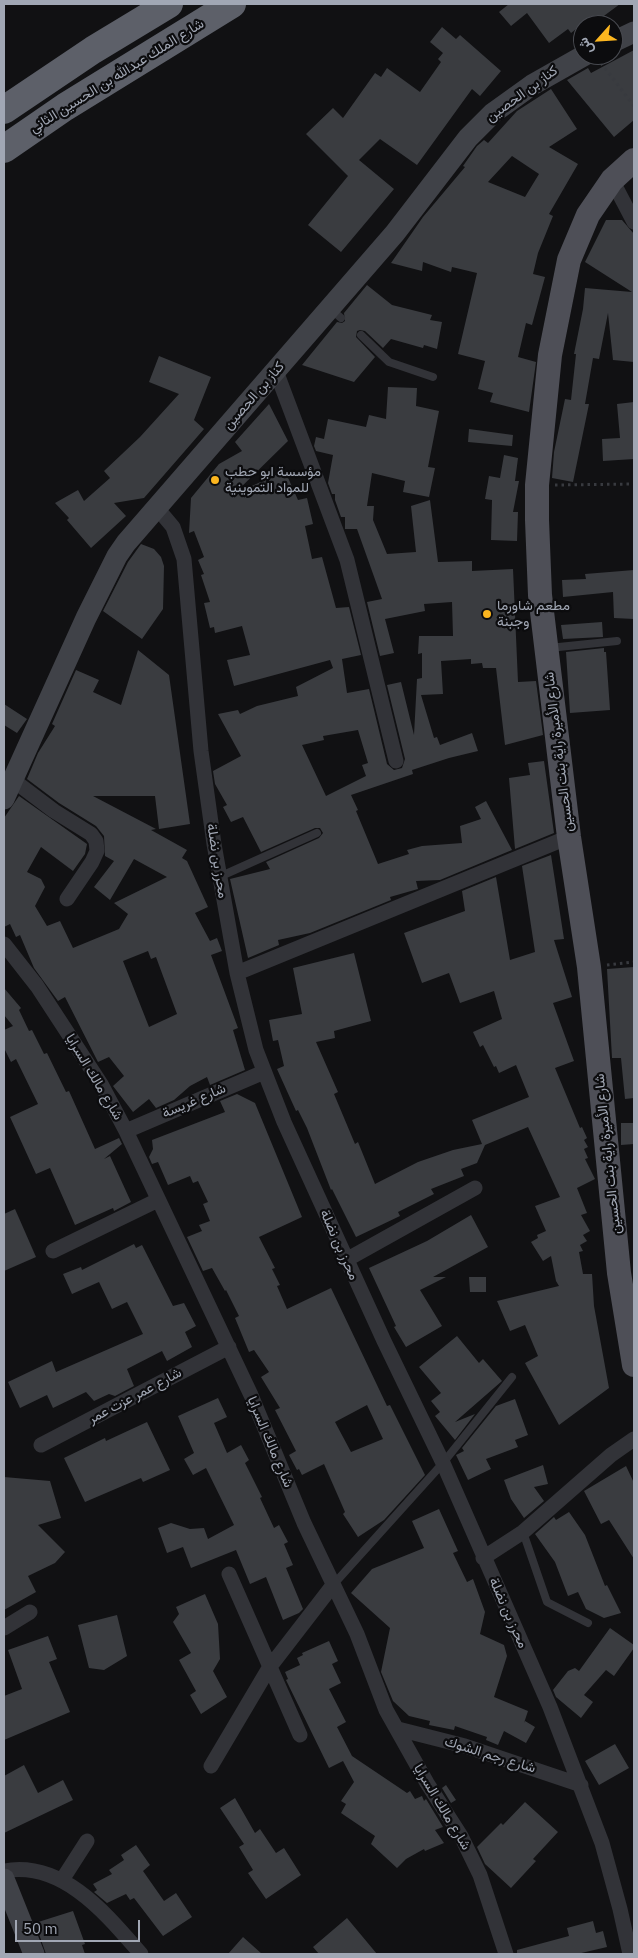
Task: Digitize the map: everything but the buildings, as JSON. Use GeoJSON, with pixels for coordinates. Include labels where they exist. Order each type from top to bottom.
{"type":"FeatureCollection","features":[{"type":"Feature","properties":{"kind":"highway"},"geometry":{"type":"LineString","coordinates":[[4,110],[93,50],[169,4]]}},
{"type":"Feature","properties":{"kind":"highway","name":"شارع الملك عبدالله بن الحسين الثاني"},"geometry":{"type":"LineString","coordinates":[[4,150],[65,107],[232,4]]}},
{"type":"Feature","properties":{"kind":"main road","name":"شارع الأميرة راية بنت الحسين"},"geometry":{"type":"LineString","coordinates":[[634,160],[612,180],[588,215],[569,260],[550,355],[537,485],[538,556],[547,648],[569,837],[589,967],[619,1273],[634,1365]]}},
{"type":"Feature","properties":{"kind":"street","name":"كناز بن الحصين"},"geometry":{"type":"LineString","coordinates":[[8,789],[52,689],[102,583],[117,556],[276,371],[336,313],[449,160],[481,124],[532,85],[578,65]]}},
{"type":"Feature","properties":{"kind":"street"},"geometry":{"type":"LineString","coordinates":[[612,180],[634,222]]}},
{"type":"Feature","properties":{"kind":"street"},"geometry":{"type":"LineString","coordinates":[[276,371],[346,560],[396,761]]}},
{"type":"Feature","properties":{"kind":"street","name":"محرز بن نضلة"},"geometry":{"type":"LineString","coordinates":[[157,508],[173,527],[186,568],[201,751],[220,876],[237,973],[264,1072],[346,1260],[443,1463],[483,1558],[550,1707],[581,1785],[604,1852],[630,1954]]}},
{"type":"Feature","properties":{"kind":"street"},"geometry":{"type":"LineString","coordinates":[[8,789],[54,811],[91,834],[96,841],[97,851],[92,862],[67,899]]}},
{"type":"Feature","properties":{"kind":"street"},"geometry":{"type":"LineString","coordinates":[[237,973],[569,837]]}},
{"type":"Feature","properties":{"kind":"street","name":"شارع مالك السرايا"},"geometry":{"type":"LineString","coordinates":[[4,944],[37,986],[101,1084],[126,1131],[229,1347],[332,1586],[357,1634],[386,1710],[427,1783],[461,1836],[480,1875],[506,1954]]}},
{"type":"Feature","properties":{"kind":"street","name":"شارع غريسة"},"geometry":{"type":"LineString","coordinates":[[126,1131],[264,1072]]}},
{"type":"Feature","properties":{"kind":"street"},"geometry":{"type":"LineString","coordinates":[[346,1260],[476,1188]]}},
{"type":"Feature","properties":{"kind":"street"},"geometry":{"type":"LineString","coordinates":[[53,1251],[158,1200]]}},
{"type":"Feature","properties":{"kind":"street","name":"شارع عمر عزت عمر"},"geometry":{"type":"LineString","coordinates":[[41,1445],[229,1347]]}},
{"type":"Feature","properties":{"kind":"street"},"geometry":{"type":"LineString","coordinates":[[483,1558],[523,1532],[611,1456],[634,1439]]}},
{"type":"Feature","properties":{"kind":"street"},"geometry":{"type":"LineString","coordinates":[[229,1574],[269,1668],[300,1734]]}},
{"type":"Feature","properties":{"kind":"street"},"geometry":{"type":"LineString","coordinates":[[211,1766],[269,1668],[332,1586]]}},
{"type":"Feature","properties":{"kind":"street"},"geometry":{"type":"LineString","coordinates":[[4,1628],[30,1612]]}},
{"type":"Feature","properties":{"kind":"street","name":"شارع رجم الشوك"},"geometry":{"type":"LineString","coordinates":[[398,1729],[465,1746],[581,1785]]}},
{"type":"Feature","properties":{"kind":"street"},"geometry":{"type":"LineString","coordinates":[[62,1880],[87,1841]]}},
{"type":"Feature","properties":{"kind":"street"},"geometry":{"type":"LineString","coordinates":[[4,1870],[24,1869],[62,1880],[84,1895],[113,1921],[141,1954]]}},
{"type":"Feature","properties":{"kind":"street"},"geometry":{"type":"LineString","coordinates":[[4,1879],[34,1954]]}},
{"type":"Feature","properties":{"kind":"lane"},"geometry":{"type":"LineString","coordinates":[[360,335],[389,362],[433,377]]}},
{"type":"Feature","properties":{"kind":"lane"},"geometry":{"type":"LineString","coordinates":[[547,648],[617,641]]}},
{"type":"Feature","properties":{"kind":"lane"},"geometry":{"type":"LineString","coordinates":[[220,876],[317,833]]}},
{"type":"Feature","properties":{"kind":"lane"},"geometry":{"type":"LineString","coordinates":[[332,1586],[443,1463],[512,1377]]}},
{"type":"Feature","properties":{"kind":"lane"},"geometry":{"type":"LineString","coordinates":[[523,1532],[547,1602],[588,1623]]}},
{"type":"Feature","properties":{"kind":"path"},"geometry":{"type":"LineString","coordinates":[[597,65],[634,106]]}},
{"type":"Feature","properties":{"kind":"path"},"geometry":{"type":"LineString","coordinates":[[537,485],[634,484]]}},
{"type":"Feature","properties":{"kind":"path"},"geometry":{"type":"LineString","coordinates":[[589,967],[634,962]]}},
{"type":"Feature","properties":{"kind":"place","name":"مؤسسة ابو حطب للمواد التموينية"},"geometry":{"type":"Point","coordinates":[215,480]}},
{"type":"Feature","properties":{"kind":"place","name":"مطعم شاورما وجبنة"},"geometry":{"type":"Point","coordinates":[487,614]}}]}
